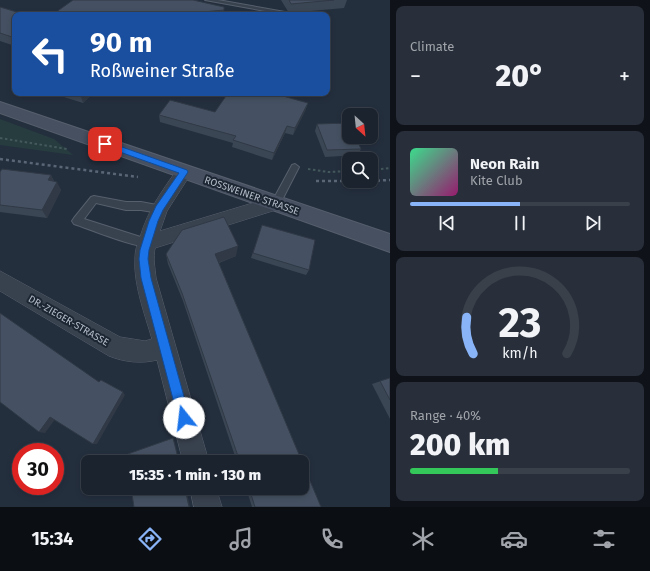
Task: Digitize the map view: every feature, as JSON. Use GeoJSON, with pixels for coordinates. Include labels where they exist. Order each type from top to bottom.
{"type":"FeatureCollection","features":[{"type":"Feature","properties":{"kind":"main road","name":"ROSSWEINER STRASSE"},"geometry":{"type":"LineString","coordinates":[[0,107],[390,243]]}},
{"type":"Feature","properties":{"kind":"street"},"geometry":{"type":"LineString","coordinates":[[184,172],[159,208],[147,243],[144,259],[146,278],[194,455]]}},
{"type":"Feature","properties":{"kind":"street"},"geometry":{"type":"LineString","coordinates":[[147,243],[276,203]]}},
{"type":"Feature","properties":{"kind":"street","name":"DR.-ZIEGER-STRASSE"},"geometry":{"type":"LineString","coordinates":[[0,280],[117,348],[145,352],[164,347]]}},
{"type":"Feature","properties":{"kind":"street"},"geometry":{"type":"LineString","coordinates":[[205,495],[208,507]]}},
{"type":"Feature","properties":{"kind":"lane"},"geometry":{"type":"LineString","coordinates":[[208,0],[282,12]]}},
{"type":"Feature","properties":{"kind":"lane"},"geometry":{"type":"LineString","coordinates":[[276,203],[295,167]]}},
{"type":"Feature","properties":{"kind":"lane"},"geometry":{"type":"LineString","coordinates":[[147,243],[127,238],[77,221],[94,199],[126,206],[159,208]]}},
{"type":"Feature","properties":{"kind":"path"},"geometry":{"type":"LineString","coordinates":[[0,138],[74,150]]}},
{"type":"Feature","properties":{"kind":"path"},"geometry":{"type":"LineString","coordinates":[[295,167],[328,172],[342,171]]}},
{"type":"Feature","properties":{"kind":"path"},"geometry":{"type":"LineString","coordinates":[[378,169],[390,168]]}},
{"type":"Feature","properties":{"kind":"green space"},"geometry":{"type":"Polygon","coordinates":[[[0,119],[54,139],[73,155],[0,145],[0,119]]]}},
{"type":"Feature","properties":{"kind":"building"},"geometry":{"type":"Polygon","coordinates":[[[73,0],[193,0],[224,7],[224,10],[203,12],[56,12],[73,0]]]}},
{"type":"Feature","properties":{"kind":"building"},"geometry":{"type":"Polygon","coordinates":[[[289,0],[334,0],[291,4],[289,0]]]}},
{"type":"Feature","properties":{"kind":"building"},"geometry":{"type":"Polygon","coordinates":[[[0,7],[17,12],[12,12],[12,37],[0,33],[0,7]]]}},
{"type":"Feature","properties":{"kind":"building"},"geometry":{"type":"Polygon","coordinates":[[[226,96],[283,96],[308,103],[295,128],[287,126],[274,153],[233,140],[236,136],[159,115],[170,100],[215,112],[226,96]]]}},
{"type":"Feature","properties":{"kind":"building"},"geometry":{"type":"Polygon","coordinates":[[[342,123],[342,144],[359,144],[361,149],[327,150],[317,124],[342,123]]]}},
{"type":"Feature","properties":{"kind":"building"},"geometry":{"type":"Polygon","coordinates":[[[2,169],[51,175],[48,180],[57,182],[42,210],[0,205],[0,172],[2,169]]]}},
{"type":"Feature","properties":{"kind":"building"},"geometry":{"type":"Polygon","coordinates":[[[224,217],[238,246],[215,254],[299,455],[238,455],[182,293],[166,254],[182,230],[224,217]]]}},
{"type":"Feature","properties":{"kind":"building"},"geometry":{"type":"Polygon","coordinates":[[[262,225],[315,240],[309,270],[253,253],[262,225]]]}},
{"type":"Feature","properties":{"kind":"building"},"geometry":{"type":"Polygon","coordinates":[[[0,313],[99,382],[101,380],[123,392],[93,444],[50,417],[39,432],[0,402],[0,313]]]}},
{"type":"Feature","properties":{"kind":"building"},"geometry":{"type":"Polygon","coordinates":[[[390,378],[390,400],[380,381],[390,378]]]}},
{"type":"Feature","properties":{"kind":"building"},"geometry":{"type":"Polygon","coordinates":[[[173,438],[177,455],[125,455],[173,438]]]}},
{"type":"Feature","properties":{"kind":"building"},"geometry":{"type":"Polygon","coordinates":[[[309,478],[321,507],[255,507],[251,495],[309,495],[309,478]]]}},
{"type":"Feature","properties":{"kind":"building"},"geometry":{"type":"Polygon","coordinates":[[[132,495],[186,495],[189,507],[134,507],[132,495]]]}},
{"type":"Feature","properties":{"kind":"railway"},"geometry":{"type":"LineString","coordinates":[[0,159],[138,177]]}},
{"type":"Feature","properties":{"kind":"railway"},"geometry":{"type":"LineString","coordinates":[[378,181],[390,180]]}},
{"type":"Feature","properties":{"kind":"railway"},"geometry":{"type":"LineString","coordinates":[[316,181],[342,181]]}},
{"type":"Feature","properties":{"kind":"route"},"geometry":{"type":"LineString","coordinates":[[105,144],[184,172],[159,208],[145,250],[144,259],[146,278],[184,418]]}}]}
